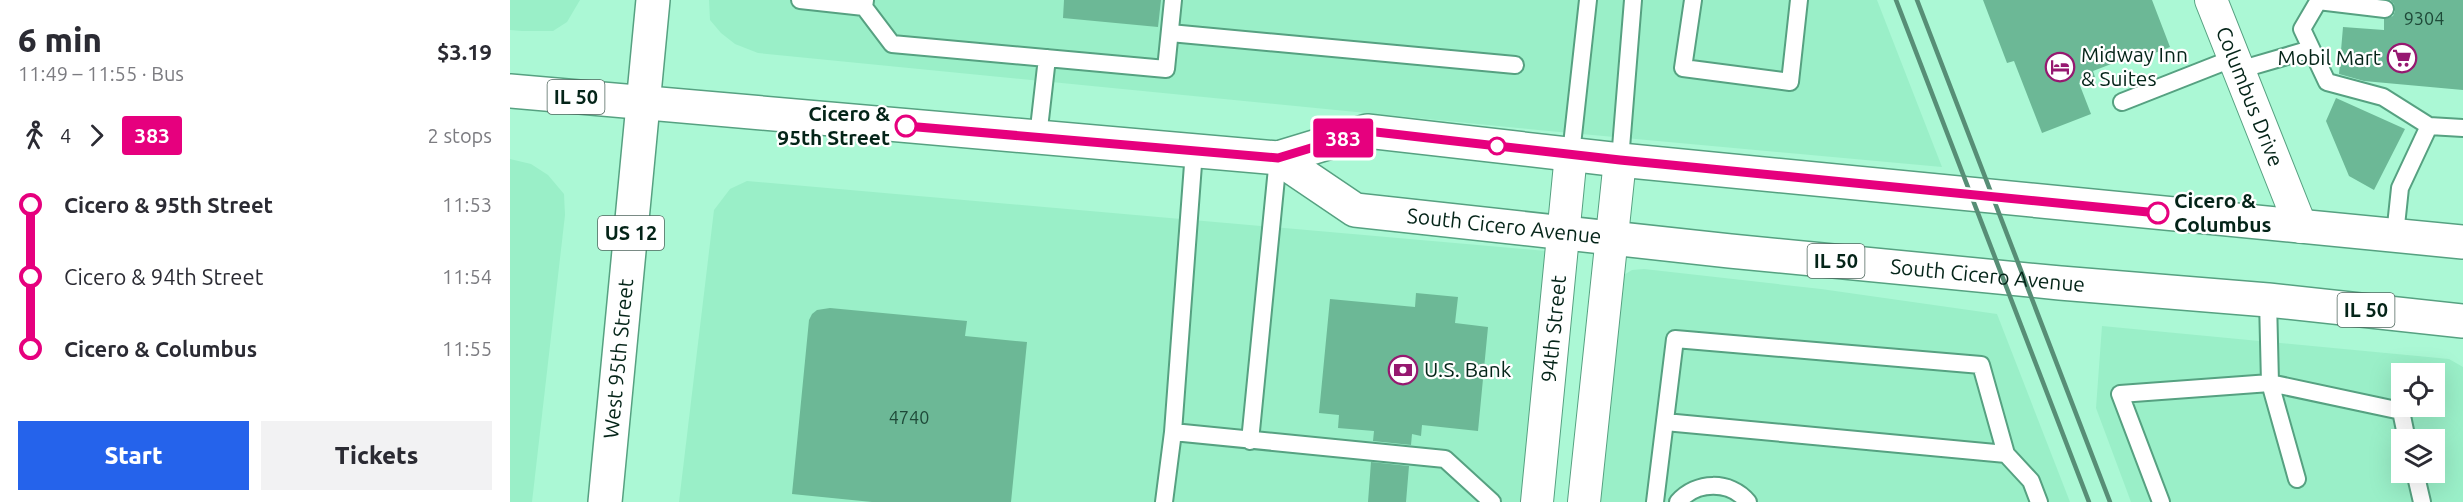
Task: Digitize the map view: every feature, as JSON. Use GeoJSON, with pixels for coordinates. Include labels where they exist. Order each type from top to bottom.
{"type":"FeatureCollection","features":[{"type":"Feature","properties":{"kind":"main road","name":"West 95th Street"},"geometry":{"type":"LineString","coordinates":[[605,502],[653,0]]}},
{"type":"Feature","properties":{"kind":"main road","name":"South Cicero Avenue"},"geometry":{"type":"LineString","coordinates":[[510,91],[1278,158],[1367,131],[1620,160],[2463,242]]}},
{"type":"Feature","properties":{"kind":"main road","name":"South Cicero Avenue"},"geometry":{"type":"LineString","coordinates":[[1278,158],[1356,210],[2060,283],[2268,300],[2463,321]]}},
{"type":"Feature","properties":{"kind":"street","name":"Columbus Drive"},"geometry":{"type":"LineString","coordinates":[[2211,0],[2301,226]]}},
{"type":"Feature","properties":{"kind":"street","name":"94th Street"},"geometry":{"type":"LineString","coordinates":[[1537,502],[1571,154]]}},
{"type":"Feature","properties":{"kind":"street"},"geometry":{"type":"LineString","coordinates":[[1584,502],[1620,160]]}},
{"type":"Feature","properties":{"kind":"lane"},"geometry":{"type":"LineString","coordinates":[[800,0],[865,3],[892,44],[1166,69],[1173,0]]}},
{"type":"Feature","properties":{"kind":"lane"},"geometry":{"type":"LineString","coordinates":[[1571,154],[1588,0]]}},
{"type":"Feature","properties":{"kind":"lane"},"geometry":{"type":"LineString","coordinates":[[1620,160],[1632,0]]}},
{"type":"Feature","properties":{"kind":"lane"},"geometry":{"type":"LineString","coordinates":[[1693,0],[1683,68],[1790,82],[1799,0]]}},
{"type":"Feature","properties":{"kind":"lane"},"geometry":{"type":"LineString","coordinates":[[2385,9],[2319,0],[2302,29],[2327,82],[2384,97],[2429,126],[2463,128]]}},
{"type":"Feature","properties":{"kind":"lane"},"geometry":{"type":"LineString","coordinates":[[1170,33],[1515,65]]}},
{"type":"Feature","properties":{"kind":"lane"},"geometry":{"type":"LineString","coordinates":[[2122,102],[2236,64],[2312,49]]}},
{"type":"Feature","properties":{"kind":"lane"},"geometry":{"type":"LineString","coordinates":[[1038,137],[1047,58]]}},
{"type":"Feature","properties":{"kind":"lane"},"geometry":{"type":"LineString","coordinates":[[2394,235],[2400,188],[2429,126]]}},
{"type":"Feature","properties":{"kind":"lane"},"geometry":{"type":"LineString","coordinates":[[1164,502],[1173,432],[1194,151]]}},
{"type":"Feature","properties":{"kind":"lane"},"geometry":{"type":"LineString","coordinates":[[1250,441],[1278,158]]}},
{"type":"Feature","properties":{"kind":"lane"},"geometry":{"type":"LineString","coordinates":[[2268,300],[2270,383],[2297,479]]}},
{"type":"Feature","properties":{"kind":"lane"},"geometry":{"type":"LineString","coordinates":[[1655,502],[1675,339],[1981,366],[2006,454],[2031,481],[2039,502]]}},
{"type":"Feature","properties":{"kind":"lane"},"geometry":{"type":"LineString","coordinates":[[2160,502],[2120,394],[2270,383],[2401,411],[2405,429]]}},
{"type":"Feature","properties":{"kind":"lane"},"geometry":{"type":"LineString","coordinates":[[1665,422],[2006,454]]}},
{"type":"Feature","properties":{"kind":"lane"},"geometry":{"type":"LineString","coordinates":[[1173,432],[1445,459],[1492,502]]}},
{"type":"Feature","properties":{"kind":"lane"},"geometry":{"type":"LineString","coordinates":[[2418,483],[2422,502]]}},
{"type":"Feature","properties":{"kind":"lane"},"geometry":{"type":"LineString","coordinates":[[1678,502],[1692,491],[1705,486],[1719,486],[1733,490],[1748,502]]}},
{"type":"Feature","properties":{"kind":"shaded area"},"geometry":{"type":"Polygon","coordinates":[[[510,0],[580,0],[567,22],[553,31],[522,31],[510,30],[510,0]]]}},
{"type":"Feature","properties":{"kind":"shaded area"},"geometry":{"type":"Polygon","coordinates":[[[709,0],[1877,0],[1942,167],[1538,130],[758,53],[735,44],[721,33],[710,20],[709,0]]]}},
{"type":"Feature","properties":{"kind":"shaded area"},"geometry":{"type":"Polygon","coordinates":[[[510,159],[531,164],[548,175],[564,194],[565,215],[532,502],[510,502],[510,159]]]}},
{"type":"Feature","properties":{"kind":"shaded area"},"geometry":{"type":"Polygon","coordinates":[[[747,181],[1546,251],[1523,502],[679,502],[714,210],[730,189],[747,181]]]}},
{"type":"Feature","properties":{"kind":"shaded area"},"geometry":{"type":"Polygon","coordinates":[[[1644,269],[1821,289],[1997,314],[2070,502],[1598,502],[1622,276],[1632,270],[1644,269]]]}},
{"type":"Feature","properties":{"kind":"shaded area"},"geometry":{"type":"Polygon","coordinates":[[[2102,326],[2449,359],[2463,367],[2463,502],[2131,502],[2096,408],[2102,326]]]}},
{"type":"Feature","properties":{"kind":"building"},"geometry":{"type":"Polygon","coordinates":[[[1064,0],[1161,0],[1158,27],[1063,18],[1064,0]]]}},
{"type":"Feature","properties":{"kind":"building","name":"Midway Inn & Suites"},"geometry":{"type":"Polygon","coordinates":[[[1983,0],[2152,0],[2170,47],[2147,56],[2145,51],[2093,71],[2095,77],[2079,83],[2091,114],[2042,133],[2014,61],[2007,63],[1983,0]]]}},
{"type":"Feature","properties":{"kind":"building","name":"Mobil Mart"},"geometry":{"type":"Polygon","coordinates":[[[2390,0],[2463,0],[2463,90],[2364,81],[2339,74],[2343,27],[2384,30],[2384,19],[2393,16],[2395,11],[2394,4],[2390,0]]]}},
{"type":"Feature","properties":{"kind":"building"},"geometry":{"type":"Polygon","coordinates":[[[2336,98],[2405,129],[2374,190],[2349,176],[2326,121],[2336,98]]]}},
{"type":"Feature","properties":{"kind":"building","name":"U.S. Bank"},"geometry":{"type":"Polygon","coordinates":[[[1416,293],[1458,297],[1455,323],[1488,327],[1478,431],[1422,425],[1421,436],[1412,434],[1411,445],[1373,441],[1374,431],[1338,428],[1339,415],[1319,413],[1330,299],[1415,307],[1416,293]]]}},
{"type":"Feature","properties":{"kind":"building"},"geometry":{"type":"Polygon","coordinates":[[[830,308],[967,321],[965,336],[1027,342],[1011,502],[872,502],[792,494],[809,320],[817,310],[830,308]]]}},
{"type":"Feature","properties":{"kind":"building"},"geometry":{"type":"Polygon","coordinates":[[[1371,462],[1409,466],[1406,502],[1368,502],[1371,462]]]}},
{"type":"Feature","properties":{"kind":"railway"},"geometry":{"type":"LineString","coordinates":[[1896,0],[2089,502]]}},
{"type":"Feature","properties":{"kind":"railway"},"geometry":{"type":"LineString","coordinates":[[1917,0],[2110,502]]}},
{"type":"Feature","properties":{"kind":"bus line","name":"383"},"geometry":{"type":"LineString","coordinates":[[906,126],[1278,158],[1367,131],[1620,160],[2158,213]]}},
{"type":"Feature","properties":{"kind":"place","name":"Mobil Mart"},"geometry":{"type":"Point","coordinates":[2402,58]}},
{"type":"Feature","properties":{"kind":"place","name":"Midway Inn & Suites"},"geometry":{"type":"Point","coordinates":[2060,67]}},
{"type":"Feature","properties":{"kind":"place","name":"Cicero & 95th Street"},"geometry":{"type":"Point","coordinates":[906,126]}},
{"type":"Feature","properties":{"kind":"place","name":"Cicero & Columbus"},"geometry":{"type":"Point","coordinates":[2158,213]}},
{"type":"Feature","properties":{"kind":"place","name":"U.S. Bank"},"geometry":{"type":"Point","coordinates":[1403,370]}}]}
